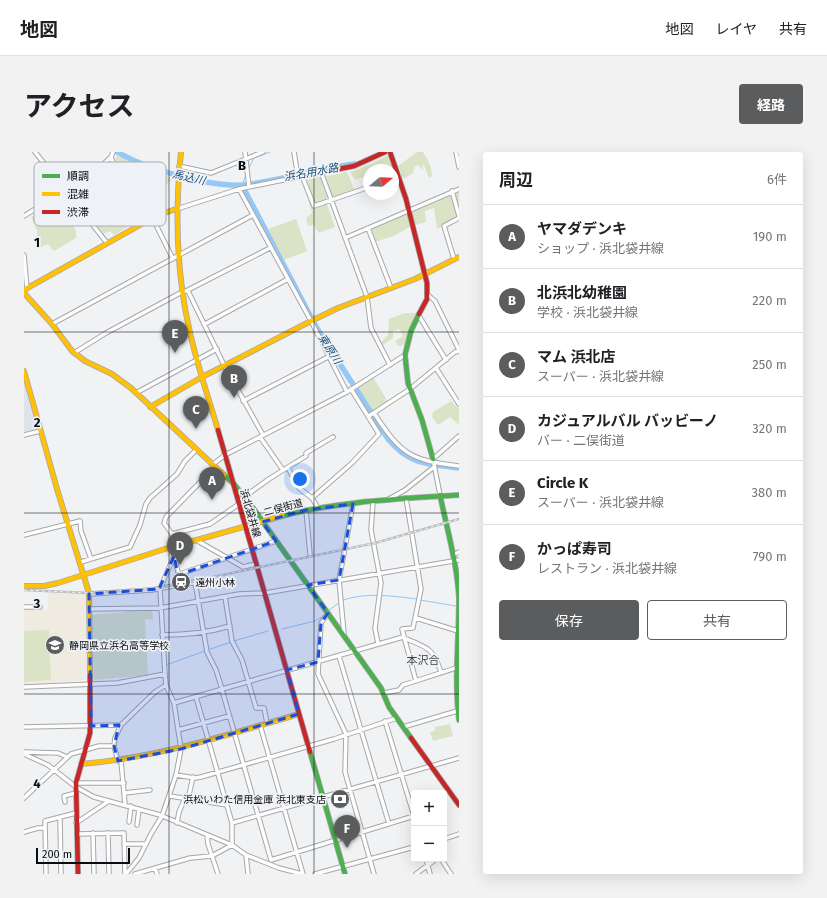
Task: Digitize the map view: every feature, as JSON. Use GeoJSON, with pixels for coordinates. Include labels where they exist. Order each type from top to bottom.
{"type":"FeatureCollection","features":[{"type":"Feature","properties":{"kind":"street"},"geometry":{"type":"LineString","coordinates":[[35,152],[43,162]]}},
{"type":"Feature","properties":{"kind":"street"},"geometry":{"type":"LineString","coordinates":[[106,162],[111,158],[113,152]]}},
{"type":"Feature","properties":{"kind":"street","name":"浜北袋井線"},"geometry":{"type":"LineString","coordinates":[[181,152],[176,209],[175,258],[189,329],[345,874]]}},
{"type":"Feature","properties":{"kind":"street"},"geometry":{"type":"LineString","coordinates":[[245,152],[248,184]]}},
{"type":"Feature","properties":{"kind":"street"},"geometry":{"type":"LineString","coordinates":[[179,167],[212,173],[263,152]]}},
{"type":"Feature","properties":{"kind":"street"},"geometry":{"type":"LineString","coordinates":[[294,152],[298,175],[314,206],[363,189]]}},
{"type":"Feature","properties":{"kind":"street"},"geometry":{"type":"LineString","coordinates":[[166,213],[239,189],[248,184],[354,166],[385,152]]}},
{"type":"Feature","properties":{"kind":"street"},"geometry":{"type":"LineString","coordinates":[[390,152],[394,164]]}},
{"type":"Feature","properties":{"kind":"street"},"geometry":{"type":"LineString","coordinates":[[456,152],[459,167]]}},
{"type":"Feature","properties":{"kind":"street"},"geometry":{"type":"LineString","coordinates":[[111,158],[113,162]]}},
{"type":"Feature","properties":{"kind":"street"},"geometry":{"type":"LineString","coordinates":[[321,172],[367,297],[371,328],[390,365]]}},
{"type":"Feature","properties":{"kind":"street"},"geometry":{"type":"LineString","coordinates":[[399,176],[425,274],[428,295],[411,331],[405,355],[406,374],[422,420],[434,464],[453,555],[456,561],[459,610],[457,711],[459,720]]}},
{"type":"Feature","properties":{"kind":"street"},"geometry":{"type":"LineString","coordinates":[[239,189],[270,248],[313,320],[328,356],[346,392]]}},
{"type":"Feature","properties":{"kind":"street"},"geometry":{"type":"LineString","coordinates":[[345,238],[459,189]]}},
{"type":"Feature","properties":{"kind":"street"},"geometry":{"type":"LineString","coordinates":[[150,407],[224,365],[313,320],[425,274],[457,259],[444,226],[459,217],[452,191]]}},
{"type":"Feature","properties":{"kind":"street"},"geometry":{"type":"LineString","coordinates":[[24,216],[34,210]]}},
{"type":"Feature","properties":{"kind":"street"},"geometry":{"type":"LineString","coordinates":[[52,324],[253,215]]}},
{"type":"Feature","properties":{"kind":"street"},"geometry":{"type":"LineString","coordinates":[[94,226],[107,243]]}},
{"type":"Feature","properties":{"kind":"street"},"geometry":{"type":"LineString","coordinates":[[25,291],[107,243],[140,226]]}},
{"type":"Feature","properties":{"kind":"street"},"geometry":{"type":"LineString","coordinates":[[157,226],[175,258]]}},
{"type":"Feature","properties":{"kind":"street"},"geometry":{"type":"LineString","coordinates":[[368,228],[391,288]]}},
{"type":"Feature","properties":{"kind":"street"},"geometry":{"type":"LineString","coordinates":[[74,353],[106,333],[182,292],[188,291],[270,248]]}},
{"type":"Feature","properties":{"kind":"street"},"geometry":{"type":"LineString","coordinates":[[24,255],[25,291],[74,353],[85,361],[112,374],[136,393],[234,484],[344,635],[384,693],[396,718],[459,805]]}},
{"type":"Feature","properties":{"kind":"street"},"geometry":{"type":"LineString","coordinates":[[205,324],[288,279]]}},
{"type":"Feature","properties":{"kind":"street"},"geometry":{"type":"LineString","coordinates":[[188,291],[224,365],[262,436],[283,470]]}},
{"type":"Feature","properties":{"kind":"street"},"geometry":{"type":"LineString","coordinates":[[369,416],[410,389],[455,352],[459,351],[435,300],[428,295]]}},
{"type":"Feature","properties":{"kind":"street"},"geometry":{"type":"LineString","coordinates":[[419,316],[446,360]]}},
{"type":"Feature","properties":{"kind":"street"},"geometry":{"type":"LineString","coordinates":[[136,393],[216,349]]}},
{"type":"Feature","properties":{"kind":"street"},"geometry":{"type":"LineString","coordinates":[[276,541],[180,574],[178,572],[174,556],[172,534],[164,524],[166,517],[225,455],[355,387],[405,355]]}},
{"type":"Feature","properties":{"kind":"street"},"geometry":{"type":"LineString","coordinates":[[244,401],[328,356]]}},
{"type":"Feature","properties":{"kind":"street"},"geometry":{"type":"LineString","coordinates":[[436,368],[459,404]]}},
{"type":"Feature","properties":{"kind":"street"},"geometry":{"type":"LineString","coordinates":[[24,371],[40,431],[81,562],[89,594],[91,726],[76,788],[78,874]]}},
{"type":"Feature","properties":{"kind":"street"},"geometry":{"type":"LineString","coordinates":[[312,498],[352,463],[379,434],[351,389]]}},
{"type":"Feature","properties":{"kind":"street"},"geometry":{"type":"LineString","coordinates":[[374,412],[394,442],[412,456],[434,464],[459,466]]}},
{"type":"Feature","properties":{"kind":"street"},"geometry":{"type":"LineString","coordinates":[[24,435],[40,431]]}},
{"type":"Feature","properties":{"kind":"street"},"geometry":{"type":"LineString","coordinates":[[388,500],[405,490],[434,464],[459,436]]}},
{"type":"Feature","properties":{"kind":"street"},"geometry":{"type":"LineString","coordinates":[[244,497],[306,456],[306,453],[333,437]]}},
{"type":"Feature","properties":{"kind":"street"},"geometry":{"type":"LineString","coordinates":[[81,562],[130,547],[140,525],[146,504],[176,474],[196,450]]}},
{"type":"Feature","properties":{"kind":"street"},"geometry":{"type":"LineString","coordinates":[[288,468],[299,488],[312,498],[318,508]]}},
{"type":"Feature","properties":{"kind":"street","name":"二俣街道"},"geometry":{"type":"LineString","coordinates":[[24,586],[44,586],[58,583],[84,573],[174,546],[306,510],[406,498],[459,495]]}},
{"type":"Feature","properties":{"kind":"street"},"geometry":{"type":"LineString","coordinates":[[406,498],[421,589],[414,628],[402,629],[416,681]]}},
{"type":"Feature","properties":{"kind":"street"},"geometry":{"type":"LineString","coordinates":[[373,502],[371,530],[380,573],[380,595],[375,628],[378,644]]}},
{"type":"Feature","properties":{"kind":"street"},"geometry":{"type":"LineString","coordinates":[[172,534],[210,524],[239,504]]}},
{"type":"Feature","properties":{"kind":"street"},"geometry":{"type":"LineString","coordinates":[[344,635],[339,580],[353,504]]}},
{"type":"Feature","properties":{"kind":"street"},"geometry":{"type":"LineString","coordinates":[[306,510],[310,554]]}},
{"type":"Feature","properties":{"kind":"street"},"geometry":{"type":"LineString","coordinates":[[24,535],[69,525],[80,520],[81,531],[91,559]]}},
{"type":"Feature","properties":{"kind":"street"},"geometry":{"type":"LineString","coordinates":[[196,540],[243,567],[256,564]]}},
{"type":"Feature","properties":{"kind":"street"},"geometry":{"type":"LineString","coordinates":[[453,555],[459,552]]}},
{"type":"Feature","properties":{"kind":"street"},"geometry":{"type":"LineString","coordinates":[[126,874],[139,858],[145,844],[162,816],[176,775],[181,748],[174,703],[166,685],[160,608],[160,589],[174,556]]}},
{"type":"Feature","properties":{"kind":"street"},"geometry":{"type":"LineString","coordinates":[[89,609],[160,608],[225,596],[265,593],[456,561]]}},
{"type":"Feature","properties":{"kind":"street"},"geometry":{"type":"LineString","coordinates":[[89,594],[160,589],[195,582],[207,651],[216,670],[222,690],[271,860],[270,865]]}},
{"type":"Feature","properties":{"kind":"street"},"geometry":{"type":"LineString","coordinates":[[225,596],[233,642],[242,660],[256,708],[264,708],[267,723]]}},
{"type":"Feature","properties":{"kind":"street"},"geometry":{"type":"LineString","coordinates":[[24,608],[40,607]]}},
{"type":"Feature","properties":{"kind":"street"},"geometry":{"type":"LineString","coordinates":[[328,613],[320,624],[318,662],[320,680],[332,701],[346,734],[345,772],[374,874]]}},
{"type":"Feature","properties":{"kind":"street"},"geometry":{"type":"LineString","coordinates":[[416,618],[458,631]]}},
{"type":"Feature","properties":{"kind":"street"},"geometry":{"type":"LineString","coordinates":[[162,635],[190,635],[230,626]]}},
{"type":"Feature","properties":{"kind":"street"},"geometry":{"type":"LineString","coordinates":[[174,703],[355,652],[378,644],[404,638],[428,648],[436,657],[441,672]]}},
{"type":"Feature","properties":{"kind":"street"},"geometry":{"type":"LineString","coordinates":[[339,656],[389,824]]}},
{"type":"Feature","properties":{"kind":"street"},"geometry":{"type":"LineString","coordinates":[[384,693],[399,690],[403,685],[458,667]]}},
{"type":"Feature","properties":{"kind":"street"},"geometry":{"type":"LineString","coordinates":[[24,686],[91,685],[135,681],[165,674]]}},
{"type":"Feature","properties":{"kind":"street"},"geometry":{"type":"LineString","coordinates":[[126,804],[120,761],[114,746],[115,738],[120,725],[155,692],[166,685]]}},
{"type":"Feature","properties":{"kind":"street"},"geometry":{"type":"LineString","coordinates":[[196,697],[232,823],[232,845]]}},
{"type":"Feature","properties":{"kind":"street"},"geometry":{"type":"LineString","coordinates":[[403,727],[457,711]]}},
{"type":"Feature","properties":{"kind":"street"},"geometry":{"type":"LineString","coordinates":[[81,764],[120,761],[181,748],[299,714]]}},
{"type":"Feature","properties":{"kind":"street"},"geometry":{"type":"LineString","coordinates":[[178,730],[229,716]]}},
{"type":"Feature","properties":{"kind":"street"},"geometry":{"type":"LineString","coordinates":[[176,775],[193,777],[217,772],[308,746],[396,718]]}},
{"type":"Feature","properties":{"kind":"street"},"geometry":{"type":"LineString","coordinates":[[385,721],[411,806]]}},
{"type":"Feature","properties":{"kind":"street"},"geometry":{"type":"LineString","coordinates":[[24,727],[120,725]]}},
{"type":"Feature","properties":{"kind":"street"},"geometry":{"type":"LineString","coordinates":[[24,753],[53,770],[76,788],[94,797],[126,804],[162,816],[177,823],[198,829],[207,835],[232,845],[246,855],[291,873],[303,874],[260,725]]}},
{"type":"Feature","properties":{"kind":"street"},"geometry":{"type":"LineString","coordinates":[[24,798],[74,752],[99,746],[114,746]]}},
{"type":"Feature","properties":{"kind":"street"},"geometry":{"type":"LineString","coordinates":[[24,753],[58,754],[67,757]]}},
{"type":"Feature","properties":{"kind":"street"},"geometry":{"type":"LineString","coordinates":[[232,823],[459,758]]}},
{"type":"Feature","properties":{"kind":"street"},"geometry":{"type":"LineString","coordinates":[[177,823],[179,812],[187,798],[193,777]]}},
{"type":"Feature","properties":{"kind":"street"},"geometry":{"type":"LineString","coordinates":[[65,802],[64,796],[76,788],[124,783]]}},
{"type":"Feature","properties":{"kind":"street"},"geometry":{"type":"LineString","coordinates":[[125,793],[150,790]]}},
{"type":"Feature","properties":{"kind":"street"},"geometry":{"type":"LineString","coordinates":[[170,796],[227,805]]}},
{"type":"Feature","properties":{"kind":"street"},"geometry":{"type":"LineString","coordinates":[[76,823],[109,801]]}},
{"type":"Feature","properties":{"kind":"street"},"geometry":{"type":"LineString","coordinates":[[129,822],[131,806]]}},
{"type":"Feature","properties":{"kind":"street"},"geometry":{"type":"LineString","coordinates":[[137,825],[139,809]]}},
{"type":"Feature","properties":{"kind":"street"},"geometry":{"type":"LineString","coordinates":[[46,874],[45,821],[76,813]]}},
{"type":"Feature","properties":{"kind":"street"},"geometry":{"type":"LineString","coordinates":[[271,860],[297,850],[411,817]]}},
{"type":"Feature","properties":{"kind":"street"},"geometry":{"type":"LineString","coordinates":[[60,818],[61,874]]}},
{"type":"Feature","properties":{"kind":"street"},"geometry":{"type":"LineString","coordinates":[[24,832],[38,828],[45,828]]}},
{"type":"Feature","properties":{"kind":"street"},"geometry":{"type":"LineString","coordinates":[[108,833],[110,874]]}},
{"type":"Feature","properties":{"kind":"street"},"geometry":{"type":"LineString","coordinates":[[77,834],[124,833],[126,874]]}},
{"type":"Feature","properties":{"kind":"street"},"geometry":{"type":"LineString","coordinates":[[93,834],[94,874]]}},
{"type":"Feature","properties":{"kind":"street"},"geometry":{"type":"LineString","coordinates":[[447,838],[459,834]]}},
{"type":"Feature","properties":{"kind":"street"},"geometry":{"type":"LineString","coordinates":[[207,835],[208,844],[218,874]]}},
{"type":"Feature","properties":{"kind":"street"},"geometry":{"type":"LineString","coordinates":[[124,844],[145,844]]}},
{"type":"Feature","properties":{"kind":"street"},"geometry":{"type":"LineString","coordinates":[[136,874],[190,858],[212,856],[232,845]]}},
{"type":"Feature","properties":{"kind":"street"},"geometry":{"type":"LineString","coordinates":[[315,874],[411,848]]}},
{"type":"Feature","properties":{"kind":"street"},"geometry":{"type":"LineString","coordinates":[[246,855],[248,874]]}},
{"type":"Feature","properties":{"kind":"street"},"geometry":{"type":"LineString","coordinates":[[426,862],[430,874]]}},
{"type":"Feature","properties":{"kind":"street"},"geometry":{"type":"LineString","coordinates":[[416,874],[432,862]]}},
{"type":"Feature","properties":{"kind":"street"},"geometry":{"type":"LineString","coordinates":[[443,862],[451,874]]}},
{"type":"Feature","properties":{"kind":"street"},"geometry":{"type":"LineString","coordinates":[[155,868],[157,874]]}},
{"type":"Feature","properties":{"kind":"highlighted area"},"geometry":{"type":"Polygon","coordinates":[[[353,504],[339,580],[308,585],[328,613],[321,623],[318,662],[287,670],[299,714],[181,749],[118,761],[114,746],[119,725],[91,726],[89,594],[159,589],[174,556],[178,575],[276,541],[262,522],[306,510],[353,504]]]}},
{"type":"Feature","properties":{"kind":"shaded area"},"geometry":{"type":"Polygon","coordinates":[[[24,378],[37,429],[24,432],[24,378]]]}},
{"type":"Feature","properties":{"kind":"shaded area","name":"静岡県立浜名高等学校"},"geometry":{"type":"Polygon","coordinates":[[[48,593],[86,594],[86,680],[24,684],[24,609],[48,609],[48,593]]]}},
{"type":"Feature","properties":{"kind":"green space"},"geometry":{"type":"Polygon","coordinates":[[[417,152],[423,152],[429,164],[432,176],[429,178],[423,163],[423,170],[418,165],[415,166],[413,173],[404,179],[399,165],[417,152]]]}},
{"type":"Feature","properties":{"kind":"green space"},"geometry":{"type":"Polygon","coordinates":[[[388,155],[392,164],[372,164],[388,155]]]}},
{"type":"Feature","properties":{"kind":"green space"},"geometry":{"type":"Polygon","coordinates":[[[117,156],[132,162],[116,162],[115,158],[117,156]]]}},
{"type":"Feature","properties":{"kind":"green space"},"geometry":{"type":"Polygon","coordinates":[[[363,167],[363,177],[355,180],[350,172],[363,167]]]}},
{"type":"Feature","properties":{"kind":"green space"},"geometry":{"type":"Polygon","coordinates":[[[347,172],[354,189],[333,198],[326,176],[347,172]]]}},
{"type":"Feature","properties":{"kind":"green space"},"geometry":{"type":"Polygon","coordinates":[[[166,176],[172,178],[171,181],[166,184],[166,176]]]}},
{"type":"Feature","properties":{"kind":"green space"},"geometry":{"type":"Polygon","coordinates":[[[320,177],[328,200],[314,203],[317,208],[327,204],[335,227],[319,233],[314,225],[308,226],[306,218],[312,213],[307,195],[309,195],[313,200],[307,180],[320,177]]]}},
{"type":"Feature","properties":{"kind":"green space"},"geometry":{"type":"Polygon","coordinates":[[[459,190],[459,217],[437,229],[434,208],[425,211],[426,222],[415,225],[412,212],[430,201],[459,190]]]}},
{"type":"Feature","properties":{"kind":"green space"},"geometry":{"type":"Polygon","coordinates":[[[408,212],[411,226],[396,235],[375,242],[371,228],[408,212]]]}},
{"type":"Feature","properties":{"kind":"green space"},"geometry":{"type":"Polygon","coordinates":[[[34,215],[34,224],[31,217],[34,215]]]}},
{"type":"Feature","properties":{"kind":"green space"},"geometry":{"type":"Polygon","coordinates":[[[296,219],[307,251],[284,260],[268,229],[296,219]]]}},
{"type":"Feature","properties":{"kind":"green space"},"geometry":{"type":"Polygon","coordinates":[[[35,226],[73,226],[76,231],[76,238],[54,251],[48,244],[39,248],[35,226]]]}},
{"type":"Feature","properties":{"kind":"green space"},"geometry":{"type":"Polygon","coordinates":[[[97,226],[129,226],[114,235],[110,231],[104,234],[97,226]]]}},
{"type":"Feature","properties":{"kind":"green space"},"geometry":{"type":"Polygon","coordinates":[[[405,313],[416,313],[405,344],[401,346],[397,345],[395,341],[403,336],[399,329],[393,331],[393,338],[383,345],[381,342],[388,335],[389,319],[405,313]]]}},
{"type":"Feature","properties":{"kind":"green space"},"geometry":{"type":"Polygon","coordinates":[[[373,377],[388,402],[374,413],[357,386],[373,377]]]}},
{"type":"Feature","properties":{"kind":"green space"},"geometry":{"type":"Polygon","coordinates":[[[451,401],[459,409],[459,425],[450,417],[438,425],[432,417],[433,412],[451,401]]]}},
{"type":"Feature","properties":{"kind":"green space"},"geometry":{"type":"Polygon","coordinates":[[[127,609],[152,609],[153,620],[145,619],[148,675],[94,680],[91,615],[126,612],[127,609]]]}},
{"type":"Feature","properties":{"kind":"green space"},"geometry":{"type":"Polygon","coordinates":[[[49,630],[51,680],[24,682],[24,631],[49,630]]]}},
{"type":"Feature","properties":{"kind":"green space"},"geometry":{"type":"Polygon","coordinates":[[[450,724],[453,736],[433,741],[430,732],[435,731],[435,727],[450,724]]]}},
{"type":"Feature","properties":{"kind":"waterway","name":"馬込川"},"geometry":{"type":"LineString","coordinates":[[117,152],[138,162]]}},
{"type":"Feature","properties":{"kind":"waterway"},"geometry":{"type":"LineString","coordinates":[[249,168],[254,158],[270,152]]}},
{"type":"Feature","properties":{"kind":"waterway","name":"馬込川"},"geometry":{"type":"LineString","coordinates":[[166,172],[178,176],[213,183],[243,185],[271,181],[327,168],[355,164]]}},
{"type":"Feature","properties":{"kind":"waterway"},"geometry":{"type":"LineString","coordinates":[[242,185],[246,175]]}},
{"type":"Feature","properties":{"kind":"waterway","name":"東原川"},"geometry":{"type":"LineString","coordinates":[[242,185],[315,325],[388,439],[396,448],[411,459],[428,464],[459,468]]}},
{"type":"Feature","properties":{"kind":"waterway"},"geometry":{"type":"LineString","coordinates":[[343,600],[370,595],[417,599]]}},
{"type":"Feature","properties":{"kind":"waterway"},"geometry":{"type":"LineString","coordinates":[[420,600],[456,606]]}},
{"type":"Feature","properties":{"kind":"waterway"},"geometry":{"type":"LineString","coordinates":[[329,610],[339,603]]}},
{"type":"Feature","properties":{"kind":"waterway"},"geometry":{"type":"LineString","coordinates":[[282,629],[315,621],[325,615]]}},
{"type":"Feature","properties":{"kind":"waterway"},"geometry":{"type":"LineString","coordinates":[[234,641],[268,631]]}},
{"type":"Feature","properties":{"kind":"waterway"},"geometry":{"type":"LineString","coordinates":[[208,650],[231,642]]}},
{"type":"Feature","properties":{"kind":"waterway"},"geometry":{"type":"LineString","coordinates":[[166,665],[205,651]]}},
{"type":"Feature","properties":{"kind":"railway"},"geometry":{"type":"LineString","coordinates":[[24,590],[89,593],[160,588],[375,543],[459,519]]}},
{"type":"Feature","properties":{"kind":"traffic: fast"},"geometry":{"type":"LineString","coordinates":[[419,314],[411,331],[405,355],[408,383],[422,420],[433,459]]}},
{"type":"Feature","properties":{"kind":"traffic: fast"},"geometry":{"type":"LineString","coordinates":[[224,475],[234,484],[253,508],[381,688],[389,707],[411,738]]}},
{"type":"Feature","properties":{"kind":"traffic: fast"},"geometry":{"type":"LineString","coordinates":[[440,495],[458,585],[457,689],[459,720]]}},
{"type":"Feature","properties":{"kind":"traffic: fast"},"geometry":{"type":"LineString","coordinates":[[282,516],[347,504],[392,499],[459,495]]}},
{"type":"Feature","properties":{"kind":"traffic: fast"},"geometry":{"type":"LineString","coordinates":[[310,752],[345,874]]}},
{"type":"Feature","properties":{"kind":"traffic: slow"},"geometry":{"type":"LineString","coordinates":[[181,152],[177,218],[181,284],[192,341],[218,430]]}},
{"type":"Feature","properties":{"kind":"traffic: slow"},"geometry":{"type":"LineString","coordinates":[[166,212],[176,209]]}},
{"type":"Feature","properties":{"kind":"traffic: slow"},"geometry":{"type":"LineString","coordinates":[[24,290],[138,226]]}},
{"type":"Feature","properties":{"kind":"traffic: slow"},"geometry":{"type":"LineString","coordinates":[[150,407],[202,377],[311,321],[338,308],[415,279],[459,257]]}},
{"type":"Feature","properties":{"kind":"traffic: slow"},"geometry":{"type":"LineString","coordinates":[[24,293],[52,324],[72,351],[85,361],[112,374],[131,388],[224,475]]}},
{"type":"Feature","properties":{"kind":"traffic: slow"},"geometry":{"type":"LineString","coordinates":[[24,371],[57,489],[89,593],[90,675]]}},
{"type":"Feature","properties":{"kind":"traffic: slow"},"geometry":{"type":"LineString","coordinates":[[24,586],[44,586],[58,583],[168,548],[282,516]]}},
{"type":"Feature","properties":{"kind":"traffic: slow"},"geometry":{"type":"LineString","coordinates":[[81,764],[137,757],[191,745],[299,714]]}},
{"type":"Feature","properties":{"kind":"traffic: jam"},"geometry":{"type":"LineString","coordinates":[[298,177],[354,166],[385,152]]}},
{"type":"Feature","properties":{"kind":"traffic: jam"},"geometry":{"type":"LineString","coordinates":[[390,152],[406,199],[427,283],[427,299],[419,314]]}},
{"type":"Feature","properties":{"kind":"traffic: jam"},"geometry":{"type":"LineString","coordinates":[[218,430],[310,752]]}},
{"type":"Feature","properties":{"kind":"traffic: jam"},"geometry":{"type":"LineString","coordinates":[[78,874],[76,783],[90,733],[90,675]]}},
{"type":"Feature","properties":{"kind":"traffic: jam"},"geometry":{"type":"LineString","coordinates":[[411,738],[459,805]]}},
{"type":"Feature","properties":{"kind":"place","name":"Circle K"},"geometry":{"type":"Point","coordinates":[175,353]}},
{"type":"Feature","properties":{"kind":"place","name":"北浜北幼稚園"},"geometry":{"type":"Point","coordinates":[234,398]}},
{"type":"Feature","properties":{"kind":"place","name":"マム 浜北店"},"geometry":{"type":"Point","coordinates":[196,429]}},
{"type":"Feature","properties":{"kind":"place","name":"ヤマダデンキ"},"geometry":{"type":"Point","coordinates":[212,500]}},
{"type":"Feature","properties":{"kind":"place","name":"カジュアルバル バッビーノ"},"geometry":{"type":"Point","coordinates":[180,565]}},
{"type":"Feature","properties":{"kind":"place","name":"遠州小林"},"geometry":{"type":"Point","coordinates":[181,582]}},
{"type":"Feature","properties":{"kind":"place","name":"静岡県立浜名高等学校"},"geometry":{"type":"Point","coordinates":[55,645]}},
{"type":"Feature","properties":{"kind":"place","name":"浜松いわた信用金庫 浜北東支店"},"geometry":{"type":"Point","coordinates":[340,799]}},
{"type":"Feature","properties":{"kind":"place","name":"かっぱ寿司"},"geometry":{"type":"Point","coordinates":[347,848]}},
{"type":"Feature","properties":{"kind":"district","name":"本沢合"},"geometry":{"type":"Point","coordinates":[423,660]}},
{"type":"Feature","properties":{"kind":"water label","name":"浜名用水路"},"geometry":{"type":"Point","coordinates":[311,172]}}]}
